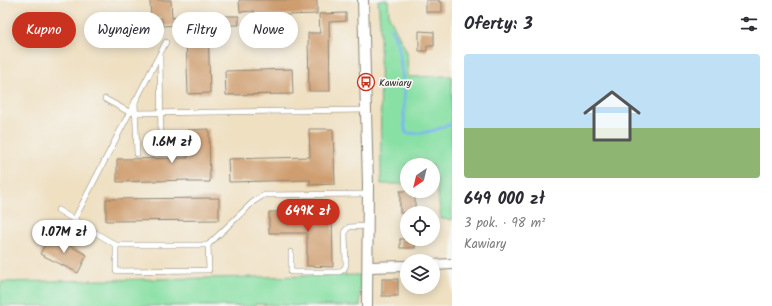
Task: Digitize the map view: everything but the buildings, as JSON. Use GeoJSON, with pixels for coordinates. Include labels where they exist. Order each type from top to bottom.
{"type":"FeatureCollection","features":[{"type":"Feature","properties":{"kind":"street"},"geometry":{"type":"LineString","coordinates":[[363,0],[367,110],[368,306]]}},
{"type":"Feature","properties":{"kind":"street"},"geometry":{"type":"LineString","coordinates":[[440,265],[452,264]]}},
{"type":"Feature","properties":{"kind":"street"},"geometry":{"type":"LineString","coordinates":[[368,267],[400,266]]}},
{"type":"Feature","properties":{"kind":"lane"},"geometry":{"type":"LineString","coordinates":[[74,220],[166,42]]}},
{"type":"Feature","properties":{"kind":"lane"},"geometry":{"type":"LineString","coordinates":[[160,53],[162,112],[161,152]]}},
{"type":"Feature","properties":{"kind":"lane"},"geometry":{"type":"LineString","coordinates":[[105,99],[129,112],[136,113],[367,110]]}},
{"type":"Feature","properties":{"kind":"lane"},"geometry":{"type":"LineString","coordinates":[[136,99],[137,154]]}},
{"type":"Feature","properties":{"kind":"lane"},"geometry":{"type":"LineString","coordinates":[[58,210],[116,245],[208,245],[253,202],[264,195],[368,194]]}},
{"type":"Feature","properties":{"kind":"lane"},"geometry":{"type":"LineString","coordinates":[[291,252],[291,272],[339,272],[344,269],[346,265],[345,231],[349,227],[368,226]]}},
{"type":"Feature","properties":{"kind":"lane"},"geometry":{"type":"LineString","coordinates":[[116,245],[116,270],[209,270],[208,245]]}},
{"type":"Feature","properties":{"kind":"green space"},"geometry":{"type":"Polygon","coordinates":[[[378,0],[388,0],[389,16],[407,52],[408,77],[452,76],[452,220],[441,219],[438,198],[440,198],[440,158],[400,158],[400,184],[381,184],[380,23],[378,0]]]}},
{"type":"Feature","properties":{"kind":"green space"},"geometry":{"type":"Polygon","coordinates":[[[360,275],[360,306],[255,304],[255,306],[0,306],[0,286],[2,282],[360,275]]]}},
{"type":"Feature","properties":{"kind":"waterway"},"geometry":{"type":"LineString","coordinates":[[391,28],[398,44],[403,79]]}},
{"type":"Feature","properties":{"kind":"waterway"},"geometry":{"type":"LineString","coordinates":[[404,84],[404,115],[406,133],[424,133],[452,124]]}},
{"type":"Feature","properties":{"kind":"place","name":"Kawiary"},"geometry":{"type":"Point","coordinates":[366,82]}}]}
